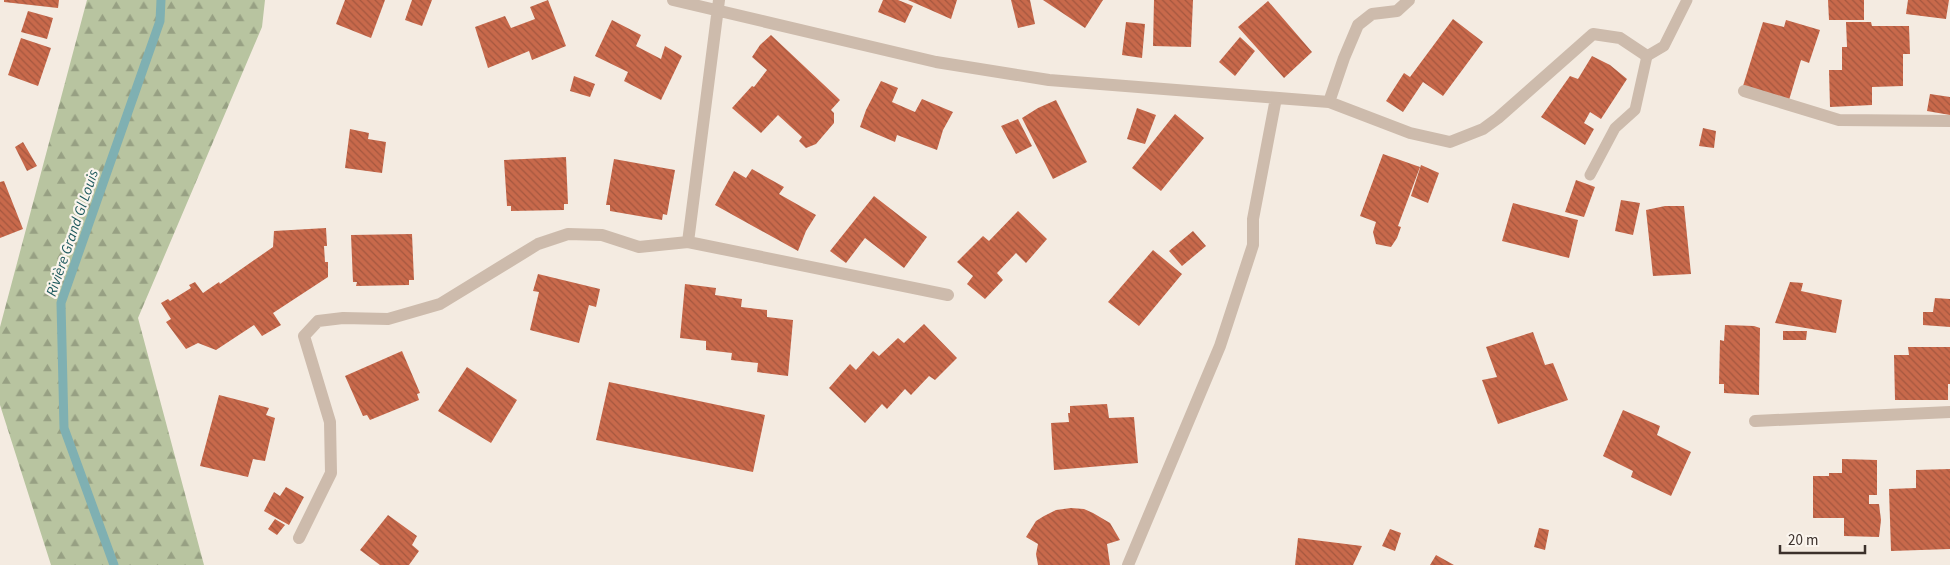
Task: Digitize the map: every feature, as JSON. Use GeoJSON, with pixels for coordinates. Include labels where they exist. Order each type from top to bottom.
{"type":"FeatureCollection","features":[{"type":"Feature","properties":{"kind":"street"},"geometry":{"type":"LineString","coordinates":[[674,0],[718,5],[936,62],[983,70],[1049,80],[1329,102],[1410,132],[1450,142],[1483,129],[1498,118],[1593,34],[1620,38],[1647,56]]}},
{"type":"Feature","properties":{"kind":"street"},"geometry":{"type":"LineString","coordinates":[[1329,102],[1358,25],[1372,14],[1397,11],[1409,0]]}},
{"type":"Feature","properties":{"kind":"street"},"geometry":{"type":"LineString","coordinates":[[688,242],[718,5]]}},
{"type":"Feature","properties":{"kind":"street"},"geometry":{"type":"LineString","coordinates":[[1744,91],[1839,120],[1950,121]]}},
{"type":"Feature","properties":{"kind":"street"},"geometry":{"type":"LineString","coordinates":[[1128,565],[1220,346],[1252,245],[1252,219],[1276,98]]}},
{"type":"Feature","properties":{"kind":"street"},"geometry":{"type":"LineString","coordinates":[[299,538],[331,473],[330,422],[304,336],[318,321],[343,318],[388,319],[440,304],[538,244],[568,234],[602,235],[638,247],[688,242],[948,295]]}},
{"type":"Feature","properties":{"kind":"street"},"geometry":{"type":"LineString","coordinates":[[1755,421],[1950,412]]}},
{"type":"Feature","properties":{"kind":"lane"},"geometry":{"type":"LineString","coordinates":[[1590,175],[1614,128],[1635,110],[1647,56],[1664,46],[1687,0]]}},
{"type":"Feature","properties":{"kind":"green space"},"geometry":{"type":"Polygon","coordinates":[[[87,0],[265,0],[262,27],[138,318],[204,565],[51,565],[0,405],[0,327],[87,0]]]}},
{"type":"Feature","properties":{"kind":"building"},"geometry":{"type":"Polygon","coordinates":[[[4,0],[59,0],[58,8],[4,2],[4,0]]]}},
{"type":"Feature","properties":{"kind":"building"},"geometry":{"type":"Polygon","coordinates":[[[345,0],[385,0],[371,38],[336,24],[345,0]]]}},
{"type":"Feature","properties":{"kind":"building"},"geometry":{"type":"Polygon","coordinates":[[[412,0],[432,0],[422,26],[405,20],[412,0]]]}},
{"type":"Feature","properties":{"kind":"building"},"geometry":{"type":"Polygon","coordinates":[[[548,0],[566,46],[532,60],[529,51],[488,68],[475,27],[505,16],[511,28],[535,19],[530,7],[548,0]]]}},
{"type":"Feature","properties":{"kind":"building"},"geometry":{"type":"Polygon","coordinates":[[[883,0],[898,0],[913,6],[905,23],[878,12],[883,0]]]}},
{"type":"Feature","properties":{"kind":"building"},"geometry":{"type":"Polygon","coordinates":[[[908,0],[957,0],[951,19],[908,0]]]}},
{"type":"Feature","properties":{"kind":"building"},"geometry":{"type":"Polygon","coordinates":[[[1011,0],[1030,0],[1035,24],[1018,28],[1011,0]]]}},
{"type":"Feature","properties":{"kind":"building"},"geometry":{"type":"Polygon","coordinates":[[[1043,0],[1103,0],[1085,28],[1043,0]]]}},
{"type":"Feature","properties":{"kind":"building"},"geometry":{"type":"Polygon","coordinates":[[[1154,0],[1193,0],[1191,47],[1153,46],[1154,0]]]}},
{"type":"Feature","properties":{"kind":"building"},"geometry":{"type":"Polygon","coordinates":[[[1828,0],[1864,0],[1864,20],[1829,20],[1828,0]]]}},
{"type":"Feature","properties":{"kind":"building"},"geometry":{"type":"Polygon","coordinates":[[[1908,0],[1949,0],[1946,19],[1906,14],[1908,0]]]}},
{"type":"Feature","properties":{"kind":"building"},"geometry":{"type":"Polygon","coordinates":[[[1268,1],[1312,52],[1284,78],[1238,27],[1268,1]]]}},
{"type":"Feature","properties":{"kind":"building"},"geometry":{"type":"Polygon","coordinates":[[[28,11],[53,18],[47,39],[21,32],[28,11]]]}},
{"type":"Feature","properties":{"kind":"building"},"geometry":{"type":"Polygon","coordinates":[[[1453,19],[1483,42],[1443,96],[1423,82],[1403,112],[1386,101],[1404,73],[1410,77],[1453,19]]]}},
{"type":"Feature","properties":{"kind":"building"},"geometry":{"type":"Polygon","coordinates":[[[612,20],[641,35],[636,46],[661,59],[665,46],[682,56],[661,100],[624,81],[628,72],[595,56],[612,20]]]}},
{"type":"Feature","properties":{"kind":"building"},"geometry":{"type":"Polygon","coordinates":[[[1786,20],[1820,30],[1809,63],[1801,60],[1789,100],[1743,86],[1763,22],[1784,27],[1786,20]]]}},
{"type":"Feature","properties":{"kind":"building"},"geometry":{"type":"Polygon","coordinates":[[[1126,22],[1145,24],[1142,58],[1122,55],[1126,22]]]}},
{"type":"Feature","properties":{"kind":"building"},"geometry":{"type":"Polygon","coordinates":[[[1846,22],[1871,22],[1872,26],[1909,26],[1910,54],[1903,54],[1903,86],[1872,87],[1872,105],[1830,107],[1829,70],[1842,70],[1842,47],[1847,47],[1846,22]]]}},
{"type":"Feature","properties":{"kind":"building"},"geometry":{"type":"Polygon","coordinates":[[[771,35],[840,100],[831,110],[834,113],[834,123],[816,144],[806,148],[799,141],[802,137],[778,115],[761,133],[732,108],[752,86],[754,87],[767,70],[752,57],[760,45],[771,35]]]}},
{"type":"Feature","properties":{"kind":"building"},"geometry":{"type":"Polygon","coordinates":[[[1240,37],[1255,51],[1235,76],[1219,62],[1240,37]]]}},
{"type":"Feature","properties":{"kind":"building"},"geometry":{"type":"Polygon","coordinates":[[[21,38],[51,48],[38,86],[8,75],[21,38]]]}},
{"type":"Feature","properties":{"kind":"building"},"geometry":{"type":"Polygon","coordinates":[[[1592,56],[1610,65],[1627,79],[1601,119],[1590,112],[1584,123],[1594,129],[1585,145],[1541,117],[1570,76],[1578,79],[1592,56]]]}},
{"type":"Feature","properties":{"kind":"building"},"geometry":{"type":"Polygon","coordinates":[[[574,76],[595,84],[590,97],[570,91],[574,76]]]}},
{"type":"Feature","properties":{"kind":"building"},"geometry":{"type":"Polygon","coordinates":[[[881,81],[898,88],[892,102],[915,112],[922,99],[953,112],[943,130],[937,150],[897,135],[895,142],[860,127],[866,110],[881,81]]]}},
{"type":"Feature","properties":{"kind":"building"},"geometry":{"type":"Polygon","coordinates":[[[1930,94],[1950,97],[1950,115],[1927,111],[1930,94]]]}},
{"type":"Feature","properties":{"kind":"building"},"geometry":{"type":"Polygon","coordinates":[[[1056,100],[1087,162],[1053,179],[1022,118],[1056,100]]]}},
{"type":"Feature","properties":{"kind":"building"},"geometry":{"type":"Polygon","coordinates":[[[1137,108],[1156,115],[1145,144],[1127,139],[1137,108]]]}},
{"type":"Feature","properties":{"kind":"building"},"geometry":{"type":"Polygon","coordinates":[[[1175,114],[1204,138],[1161,191],[1132,168],[1175,114]]]}},
{"type":"Feature","properties":{"kind":"building"},"geometry":{"type":"Polygon","coordinates":[[[1018,119],[1032,146],[1016,154],[1001,126],[1018,119]]]}},
{"type":"Feature","properties":{"kind":"building"},"geometry":{"type":"Polygon","coordinates":[[[1703,128],[1716,131],[1714,148],[1699,146],[1703,128]]]}},
{"type":"Feature","properties":{"kind":"building"},"geometry":{"type":"Polygon","coordinates":[[[350,129],[369,133],[368,139],[386,142],[382,173],[345,168],[350,129]]]}},
{"type":"Feature","properties":{"kind":"building"},"geometry":{"type":"Polygon","coordinates":[[[23,142],[37,166],[27,171],[15,147],[23,142]]]}},
{"type":"Feature","properties":{"kind":"building"},"geometry":{"type":"Polygon","coordinates":[[[1383,154],[1420,167],[1398,226],[1401,227],[1391,247],[1376,244],[1373,232],[1376,222],[1360,216],[1383,154]]]}},
{"type":"Feature","properties":{"kind":"building"},"geometry":{"type":"Polygon","coordinates":[[[566,157],[568,204],[564,204],[564,210],[511,211],[511,206],[507,206],[504,160],[566,157]]]}},
{"type":"Feature","properties":{"kind":"building"},"geometry":{"type":"Polygon","coordinates":[[[614,159],[675,170],[667,215],[663,214],[662,220],[610,211],[610,205],[606,205],[614,159]]]}},
{"type":"Feature","properties":{"kind":"building"},"geometry":{"type":"Polygon","coordinates":[[[1421,165],[1439,173],[1428,203],[1411,196],[1421,165]]]}},
{"type":"Feature","properties":{"kind":"building"},"geometry":{"type":"Polygon","coordinates":[[[752,169],[784,187],[779,194],[816,215],[806,231],[798,251],[715,205],[734,171],[746,178],[752,169]]]}},
{"type":"Feature","properties":{"kind":"building"},"geometry":{"type":"Polygon","coordinates":[[[1576,180],[1595,187],[1584,217],[1565,212],[1576,180]]]}},
{"type":"Feature","properties":{"kind":"building"},"geometry":{"type":"Polygon","coordinates":[[[4,181],[23,229],[0,238],[0,182],[4,181]]]}},
{"type":"Feature","properties":{"kind":"building"},"geometry":{"type":"Polygon","coordinates":[[[874,196],[927,237],[904,268],[865,238],[846,263],[830,251],[874,196]]]}},
{"type":"Feature","properties":{"kind":"building"},"geometry":{"type":"Polygon","coordinates":[[[1621,200],[1640,203],[1633,235],[1615,231],[1621,200]]]}},
{"type":"Feature","properties":{"kind":"building"},"geometry":{"type":"Polygon","coordinates":[[[1513,203],[1578,220],[1569,258],[1502,241],[1513,203]]]}},
{"type":"Feature","properties":{"kind":"building"},"geometry":{"type":"Polygon","coordinates":[[[1665,206],[1684,206],[1691,274],[1653,276],[1646,210],[1665,206]]]}},
{"type":"Feature","properties":{"kind":"building"},"geometry":{"type":"Polygon","coordinates":[[[1018,211],[1047,239],[1026,263],[1016,253],[997,273],[1003,280],[985,299],[967,284],[973,276],[957,262],[983,236],[989,241],[1018,211]]]}},
{"type":"Feature","properties":{"kind":"building"},"geometry":{"type":"Polygon","coordinates":[[[326,228],[327,246],[324,246],[325,262],[328,262],[328,277],[273,313],[281,325],[262,336],[254,325],[216,350],[198,343],[186,349],[166,322],[171,319],[161,303],[168,299],[170,301],[191,288],[189,285],[195,282],[203,293],[219,282],[220,284],[273,247],[274,231],[326,228]]]}},
{"type":"Feature","properties":{"kind":"building"},"geometry":{"type":"Polygon","coordinates":[[[1193,231],[1206,246],[1182,266],[1169,251],[1193,231]]]}},
{"type":"Feature","properties":{"kind":"building"},"geometry":{"type":"Polygon","coordinates":[[[412,234],[414,280],[409,280],[409,285],[356,286],[357,282],[353,282],[351,235],[412,234]]]}},
{"type":"Feature","properties":{"kind":"building"},"geometry":{"type":"Polygon","coordinates":[[[1153,250],[1182,274],[1139,326],[1108,302],[1153,250]]]}},
{"type":"Feature","properties":{"kind":"building"},"geometry":{"type":"Polygon","coordinates":[[[538,274],[600,289],[596,307],[589,305],[579,343],[530,330],[539,292],[533,291],[538,274]]]}},
{"type":"Feature","properties":{"kind":"building"},"geometry":{"type":"Polygon","coordinates":[[[1790,282],[1803,283],[1801,291],[1842,300],[1836,333],[1775,323],[1790,282]]]}},
{"type":"Feature","properties":{"kind":"building"},"geometry":{"type":"Polygon","coordinates":[[[685,284],[716,288],[715,295],[742,299],[741,307],[767,310],[767,317],[793,320],[788,376],[757,372],[758,363],[731,360],[732,353],[706,350],[706,341],[680,338],[685,284]]]}},
{"type":"Feature","properties":{"kind":"building"},"geometry":{"type":"Polygon","coordinates":[[[1935,298],[1950,299],[1950,327],[1923,325],[1923,312],[1933,312],[1935,298]]]}},
{"type":"Feature","properties":{"kind":"building"},"geometry":{"type":"Polygon","coordinates":[[[924,324],[957,358],[935,380],[929,376],[911,395],[905,389],[887,409],[882,404],[865,423],[829,388],[850,364],[856,370],[873,351],[879,356],[898,338],[904,343],[924,324]]]}},
{"type":"Feature","properties":{"kind":"building"},"geometry":{"type":"Polygon","coordinates":[[[1725,325],[1760,328],[1759,395],[1724,393],[1724,384],[1719,384],[1720,340],[1724,341],[1725,325]]]}},
{"type":"Feature","properties":{"kind":"building"},"geometry":{"type":"Polygon","coordinates":[[[1783,331],[1807,331],[1806,340],[1783,340],[1783,331]]]}},
{"type":"Feature","properties":{"kind":"building"},"geometry":{"type":"Polygon","coordinates":[[[1533,332],[1545,365],[1553,363],[1568,400],[1498,424],[1482,380],[1497,377],[1486,347],[1533,332]]]}},
{"type":"Feature","properties":{"kind":"building"},"geometry":{"type":"Polygon","coordinates":[[[1908,347],[1950,347],[1948,400],[1895,400],[1894,355],[1909,355],[1908,347]]]}},
{"type":"Feature","properties":{"kind":"building"},"geometry":{"type":"Polygon","coordinates":[[[402,351],[420,393],[417,394],[419,400],[370,420],[367,415],[363,416],[345,376],[402,351]]]}},
{"type":"Feature","properties":{"kind":"building"},"geometry":{"type":"Polygon","coordinates":[[[467,367],[517,400],[491,443],[438,411],[467,367]]]}},
{"type":"Feature","properties":{"kind":"building"},"geometry":{"type":"Polygon","coordinates":[[[609,382],[765,415],[753,472],[596,440],[609,382]]]}},
{"type":"Feature","properties":{"kind":"building"},"geometry":{"type":"Polygon","coordinates":[[[219,395],[269,408],[266,415],[275,418],[265,461],[253,459],[248,477],[200,466],[219,395]]]}},
{"type":"Feature","properties":{"kind":"building"},"geometry":{"type":"Polygon","coordinates":[[[1107,404],[1109,418],[1134,417],[1138,463],[1054,470],[1051,423],[1069,422],[1068,413],[1070,413],[1070,406],[1107,404]]]}},
{"type":"Feature","properties":{"kind":"building"},"geometry":{"type":"Polygon","coordinates":[[[1623,410],[1660,426],[1657,435],[1691,452],[1671,496],[1631,477],[1633,471],[1603,456],[1623,410]]]}},
{"type":"Feature","properties":{"kind":"building"},"geometry":{"type":"Polygon","coordinates":[[[1842,459],[1877,460],[1877,495],[1869,495],[1869,504],[1879,504],[1881,520],[1879,537],[1844,536],[1844,518],[1813,518],[1813,476],[1829,476],[1829,473],[1842,473],[1842,459]]]}},
{"type":"Feature","properties":{"kind":"building"},"geometry":{"type":"Polygon","coordinates":[[[1950,469],[1950,549],[1891,551],[1889,489],[1916,488],[1916,470],[1950,469]]]}},
{"type":"Feature","properties":{"kind":"building"},"geometry":{"type":"Polygon","coordinates":[[[286,487],[304,497],[289,525],[264,511],[274,492],[280,496],[286,487]]]}},
{"type":"Feature","properties":{"kind":"building"},"geometry":{"type":"Polygon","coordinates":[[[1084,509],[1110,523],[1120,540],[1107,544],[1110,565],[1038,565],[1036,554],[1038,544],[1026,537],[1036,521],[1056,510],[1084,509]]]}},
{"type":"Feature","properties":{"kind":"building"},"geometry":{"type":"Polygon","coordinates":[[[388,515],[417,536],[412,545],[419,551],[409,565],[380,565],[360,550],[388,515]]]}},
{"type":"Feature","properties":{"kind":"building"},"geometry":{"type":"Polygon","coordinates":[[[275,519],[285,525],[277,535],[268,529],[275,519]]]}},
{"type":"Feature","properties":{"kind":"building"},"geometry":{"type":"Polygon","coordinates":[[[1539,528],[1549,530],[1545,550],[1534,547],[1539,528]]]}},
{"type":"Feature","properties":{"kind":"building"},"geometry":{"type":"Polygon","coordinates":[[[1390,529],[1401,533],[1395,551],[1382,546],[1390,529]]]}},
{"type":"Feature","properties":{"kind":"building"},"geometry":{"type":"Polygon","coordinates":[[[1298,538],[1362,546],[1353,565],[1295,565],[1298,538]]]}},
{"type":"Feature","properties":{"kind":"building"},"geometry":{"type":"Polygon","coordinates":[[[1436,555],[1454,565],[1430,565],[1436,555]]]}},
{"type":"Feature","properties":{"kind":"waterway","name":"Rivière Grand Gl Louis"},"geometry":{"type":"LineString","coordinates":[[114,565],[64,428],[61,303],[160,21],[161,0]]}}]}
